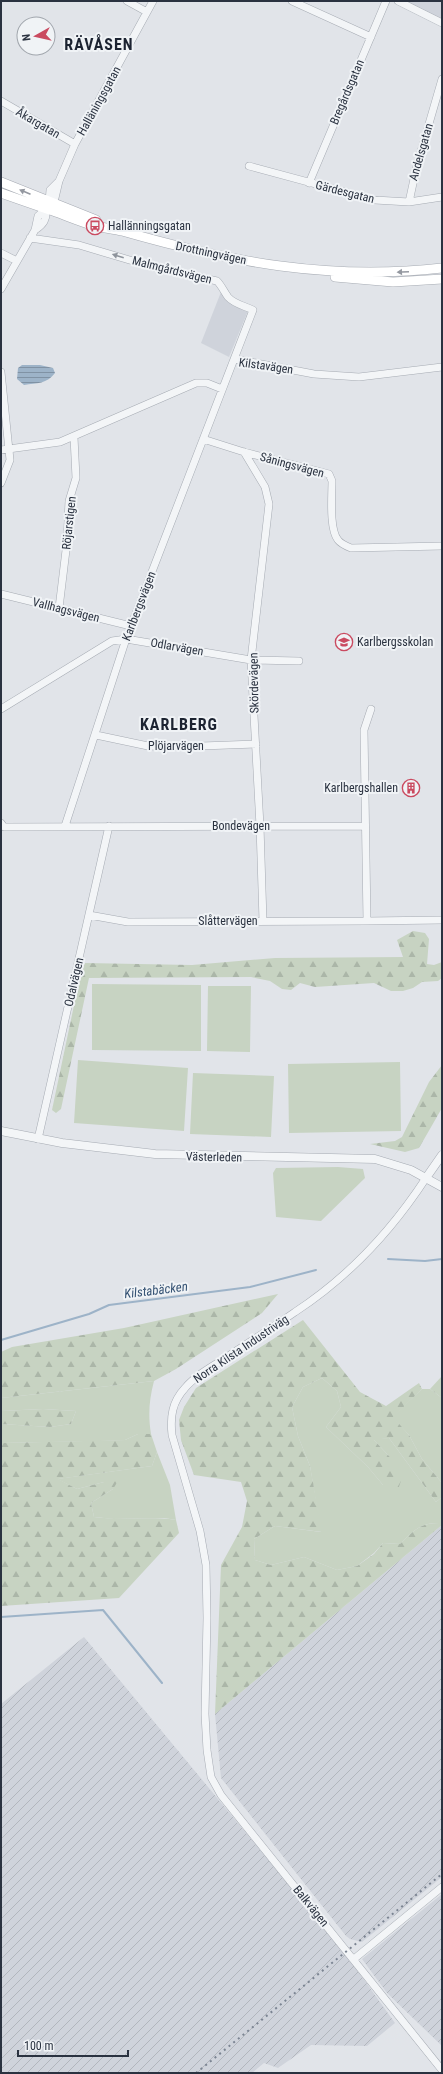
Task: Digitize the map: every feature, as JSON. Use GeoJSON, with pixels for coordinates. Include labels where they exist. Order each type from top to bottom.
{"type":"FeatureCollection","features":[{"type":"Feature","properties":{"kind":"main road","name":"Drottningvägen"},"geometry":{"type":"LineString","coordinates":[[1,182],[48,205]]}},
{"type":"Feature","properties":{"kind":"main road","name":"Drottningvägen"},"geometry":{"type":"LineString","coordinates":[[1,193],[48,205],[117,230],[221,257],[306,270],[358,280],[407,282],[442,279]]}},
{"type":"Feature","properties":{"kind":"main road","name":"Drottningvägen"},"geometry":{"type":"LineString","coordinates":[[306,270],[373,273],[407,272],[442,268]]}},
{"type":"Feature","properties":{"kind":"street"},"geometry":{"type":"LineString","coordinates":[[127,1],[147,12]]}},
{"type":"Feature","properties":{"kind":"street","name":"Halläningsgatan"},"geometry":{"type":"LineString","coordinates":[[1,289],[35,230],[42,225],[46,219],[48,205],[55,198],[59,181],[75,144],[153,1]]}},
{"type":"Feature","properties":{"kind":"street"},"geometry":{"type":"LineString","coordinates":[[292,1],[371,37]]}},
{"type":"Feature","properties":{"kind":"street","name":"Bregårdsgatan"},"geometry":{"type":"LineString","coordinates":[[309,183],[386,1]]}},
{"type":"Feature","properties":{"kind":"street"},"geometry":{"type":"LineString","coordinates":[[398,1],[442,23]]}},
{"type":"Feature","properties":{"kind":"street","name":"Andelsgatan"},"geometry":{"type":"LineString","coordinates":[[409,202],[417,165],[442,79]]}},
{"type":"Feature","properties":{"kind":"street","name":"Åkargatan"},"geometry":{"type":"LineString","coordinates":[[1,101],[75,144]]}},
{"type":"Feature","properties":{"kind":"street","name":"Gärdesgatan"},"geometry":{"type":"LineString","coordinates":[[249,166],[375,200],[409,202],[442,197]]}},
{"type":"Feature","properties":{"kind":"street","name":"Malmgårdsvägen"},"geometry":{"type":"LineString","coordinates":[[30,238],[79,244],[153,267],[217,281],[223,287],[227,296],[234,302],[253,310],[235,359]]}},
{"type":"Feature","properties":{"kind":"street"},"geometry":{"type":"LineString","coordinates":[[1,253],[17,261]]}},
{"type":"Feature","properties":{"kind":"street","name":"Kilstavägen"},"geometry":{"type":"LineString","coordinates":[[222,389],[235,359],[314,374],[359,377],[442,367]]}},
{"type":"Feature","properties":{"kind":"street"},"geometry":{"type":"LineString","coordinates":[[1,372],[10,449],[10,460],[1,483]]}},
{"type":"Feature","properties":{"kind":"street"},"geometry":{"type":"LineString","coordinates":[[1,450],[43,446],[74,437],[196,383],[207,383],[222,389]]}},
{"type":"Feature","properties":{"kind":"street","name":"Karlbergsvägen"},"geometry":{"type":"LineString","coordinates":[[64,826],[96,735],[126,639],[222,389]]}},
{"type":"Feature","properties":{"kind":"street","name":"Röjarstigen"},"geometry":{"type":"LineString","coordinates":[[59,608],[67,542],[69,501],[76,478],[74,437]]}},
{"type":"Feature","properties":{"kind":"street","name":"Såningsvägen"},"geometry":{"type":"LineString","coordinates":[[204,439],[244,452],[329,474],[332,481],[334,530],[337,538],[342,544],[351,548],[442,546]]}},
{"type":"Feature","properties":{"kind":"street","name":"Skördevägen"},"geometry":{"type":"LineString","coordinates":[[244,452],[265,487],[269,504],[251,660],[260,826],[263,921]]}},
{"type":"Feature","properties":{"kind":"street","name":"Vallhagsvägen"},"geometry":{"type":"LineString","coordinates":[[1,594],[131,626]]}},
{"type":"Feature","properties":{"kind":"street","name":"Odlarvägen"},"geometry":{"type":"LineString","coordinates":[[1,709],[112,641],[126,639],[251,660],[300,661]]}},
{"type":"Feature","properties":{"kind":"street"},"geometry":{"type":"LineString","coordinates":[[367,921],[364,730],[371,709]]}},
{"type":"Feature","properties":{"kind":"street","name":"Plöjarvägen"},"geometry":{"type":"LineString","coordinates":[[96,735],[148,746],[174,747],[256,744]]}},
{"type":"Feature","properties":{"kind":"street","name":"Bondevägen"},"geometry":{"type":"LineString","coordinates":[[1,823],[4,827],[365,826]]}},
{"type":"Feature","properties":{"kind":"street","name":"Odalvägen"},"geometry":{"type":"LineString","coordinates":[[38,1139],[109,826]]}},
{"type":"Feature","properties":{"kind":"street","name":"Slåttervägen"},"geometry":{"type":"LineString","coordinates":[[89,915],[128,922],[442,920]]}},
{"type":"Feature","properties":{"kind":"street","name":"Västerleden"},"geometry":{"type":"LineString","coordinates":[[1,1131],[38,1139],[112,1150],[173,1156],[368,1159],[398,1165],[442,1187]]}},
{"type":"Feature","properties":{"kind":"street"},"geometry":{"type":"LineString","coordinates":[[426,1178],[442,1155]]}},
{"type":"Feature","properties":{"kind":"street","name":"Norra Kilsta Industriväg"},"geometry":{"type":"LineString","coordinates":[[206,1732],[208,1618],[206,1565],[200,1531],[172,1436],[172,1409],[186,1386],[308,1303],[343,1274],[391,1226],[426,1178]]}},
{"type":"Feature","properties":{"kind":"street","name":"Balkvägen"},"geometry":{"type":"LineString","coordinates":[[206,1732],[208,1764],[214,1784],[442,2070]]}},
{"type":"Feature","properties":{"kind":"street"},"geometry":{"type":"LineString","coordinates":[[354,1959],[442,1887]]}},
{"type":"Feature","properties":{"kind":"shaded area"},"geometry":{"type":"Polygon","coordinates":[[[404,1],[442,1],[442,20],[404,1]]]}},
{"type":"Feature","properties":{"kind":"shaded area"},"geometry":{"type":"Polygon","coordinates":[[[221,292],[250,306],[229,357],[201,343],[221,292]]]}},
{"type":"Feature","properties":{"kind":"shaded area"},"geometry":{"type":"Polygon","coordinates":[[[442,1525],[442,1877],[362,1942],[350,1939],[346,1936],[221,1778],[215,1714],[442,1525]]]}},
{"type":"Feature","properties":{"kind":"shaded area"},"geometry":{"type":"Polygon","coordinates":[[[84,1637],[342,1949],[395,2023],[367,2046],[311,2045],[278,2068],[264,2063],[252,2073],[1,2073],[1,1704],[84,1637]]]}},
{"type":"Feature","properties":{"kind":"shaded area"},"geometry":{"type":"Polygon","coordinates":[[[442,1894],[442,2046],[387,1993],[362,1959],[442,1894]]]}},
{"type":"Feature","properties":{"kind":"green space"},"geometry":{"type":"Polygon","coordinates":[[[413,931],[425,933],[429,939],[427,964],[434,965],[442,962],[442,978],[438,981],[422,982],[413,988],[403,991],[391,991],[374,983],[315,987],[300,983],[291,990],[282,989],[270,981],[251,977],[89,978],[61,1109],[56,1113],[52,1110],[81,972],[85,963],[192,965],[275,958],[403,957],[397,940],[413,931]]]}},
{"type":"Feature","properties":{"kind":"green space"},"geometry":{"type":"Polygon","coordinates":[[[92,984],[201,985],[201,1051],[92,1050],[92,984]]]}},
{"type":"Feature","properties":{"kind":"green space"},"geometry":{"type":"Polygon","coordinates":[[[208,986],[251,986],[250,1052],[207,1051],[208,986]]]}},
{"type":"Feature","properties":{"kind":"green space"},"geometry":{"type":"Polygon","coordinates":[[[78,1060],[188,1068],[184,1131],[74,1123],[78,1060]]]}},
{"type":"Feature","properties":{"kind":"green space"},"geometry":{"type":"Polygon","coordinates":[[[400,1062],[401,1131],[289,1133],[288,1064],[400,1062]]]}},
{"type":"Feature","properties":{"kind":"green space"},"geometry":{"type":"Polygon","coordinates":[[[442,1065],[442,1108],[419,1148],[405,1152],[370,1144],[395,1141],[402,1137],[429,1082],[442,1065]]]}},
{"type":"Feature","properties":{"kind":"green space"},"geometry":{"type":"Polygon","coordinates":[[[193,1073],[274,1076],[271,1137],[190,1134],[193,1073]]]}},
{"type":"Feature","properties":{"kind":"green space"},"geometry":{"type":"Polygon","coordinates":[[[338,1167],[363,1169],[365,1178],[321,1221],[276,1217],[273,1173],[276,1168],[338,1167]]]}},
{"type":"Feature","properties":{"kind":"green space"},"geometry":{"type":"Polygon","coordinates":[[[278,1294],[262,1313],[176,1369],[154,1381],[1,1398],[1,1352],[12,1347],[124,1328],[278,1294]]]}},
{"type":"Feature","properties":{"kind":"green space"},"geometry":{"type":"Polygon","coordinates":[[[303,1320],[360,1392],[386,1406],[419,1383],[422,1389],[393,1417],[409,1435],[422,1459],[442,1483],[442,1497],[436,1502],[389,1438],[374,1440],[389,1456],[401,1481],[397,1492],[383,1485],[368,1467],[326,1427],[341,1407],[337,1391],[322,1378],[303,1387],[292,1407],[298,1436],[310,1466],[322,1532],[275,1526],[254,1539],[255,1560],[271,1565],[304,1557],[337,1570],[357,1566],[374,1554],[383,1543],[400,1544],[418,1528],[434,1523],[442,1523],[442,1525],[215,1714],[221,1565],[242,1527],[247,1501],[241,1482],[194,1475],[181,1440],[179,1420],[184,1407],[196,1388],[303,1320]]]}},
{"type":"Feature","properties":{"kind":"green space"},"geometry":{"type":"Polygon","coordinates":[[[442,1376],[442,1398],[430,1389],[442,1376]]]}},
{"type":"Feature","properties":{"kind":"green space"},"geometry":{"type":"Polygon","coordinates":[[[322,1378],[337,1391],[341,1407],[326,1427],[368,1467],[383,1485],[389,1456],[373,1439],[389,1438],[436,1502],[442,1497],[442,1523],[428,1524],[418,1528],[400,1544],[383,1543],[374,1553],[357,1566],[337,1570],[304,1557],[271,1565],[255,1560],[254,1539],[275,1526],[321,1532],[310,1466],[298,1436],[292,1407],[303,1387],[322,1378]]]}},
{"type":"Feature","properties":{"kind":"green space"},"geometry":{"type":"Polygon","coordinates":[[[154,1381],[150,1408],[151,1434],[138,1434],[125,1440],[1,1443],[1,1424],[50,1427],[71,1424],[76,1411],[43,1409],[1,1411],[1,1398],[154,1381]]]}},
{"type":"Feature","properties":{"kind":"green space"},"geometry":{"type":"Polygon","coordinates":[[[422,1389],[430,1389],[442,1398],[442,1483],[422,1459],[409,1435],[392,1417],[422,1389]]]}},
{"type":"Feature","properties":{"kind":"green space"},"geometry":{"type":"Polygon","coordinates":[[[43,1409],[76,1411],[71,1424],[50,1427],[1,1424],[1,1411],[43,1409]]]}},
{"type":"Feature","properties":{"kind":"green space"},"geometry":{"type":"Polygon","coordinates":[[[138,1434],[151,1434],[157,1452],[152,1466],[58,1479],[77,1489],[104,1482],[118,1481],[113,1489],[91,1503],[94,1517],[115,1519],[156,1518],[176,1520],[179,1533],[119,1598],[1,1606],[1,1443],[125,1440],[138,1434]]]}},
{"type":"Feature","properties":{"kind":"green space"},"geometry":{"type":"Polygon","coordinates":[[[157,1452],[170,1485],[176,1520],[164,1518],[114,1519],[94,1517],[91,1503],[113,1489],[104,1482],[77,1489],[57,1479],[152,1466],[157,1452]]]}},
{"type":"Feature","properties":{"kind":"water"},"geometry":{"type":"Polygon","coordinates":[[[22,365],[40,365],[53,368],[55,373],[52,377],[45,381],[24,385],[17,379],[18,368],[22,365]]]}},
{"type":"Feature","properties":{"kind":"waterway","name":"Kilstabäcken"},"geometry":{"type":"LineString","coordinates":[[388,1259],[425,1261],[442,1259]]}},
{"type":"Feature","properties":{"kind":"waterway","name":"Kilstabäcken"},"geometry":{"type":"LineString","coordinates":[[1,1340],[89,1314],[109,1305],[250,1287],[316,1270]]}},
{"type":"Feature","properties":{"kind":"waterway"},"geometry":{"type":"LineString","coordinates":[[1,1617],[103,1610],[162,1683]]}},
{"type":"Feature","properties":{"kind":"railway"},"geometry":{"type":"LineString","coordinates":[[196,2073],[442,1874]]}},
{"type":"Feature","properties":{"kind":"place","name":"Hallänningsgatan"},"geometry":{"type":"Point","coordinates":[95,226]}},
{"type":"Feature","properties":{"kind":"place","name":"Karlbergsskolan"},"geometry":{"type":"Point","coordinates":[344,642]}},
{"type":"Feature","properties":{"kind":"place","name":"Karlbergshallen"},"geometry":{"type":"Point","coordinates":[411,788]}},
{"type":"Feature","properties":{"kind":"district","name":"RÄVÅSEN"},"geometry":{"type":"Point","coordinates":[99,44]}},
{"type":"Feature","properties":{"kind":"district","name":"KARLBERG"},"geometry":{"type":"Point","coordinates":[179,724]}}]}
